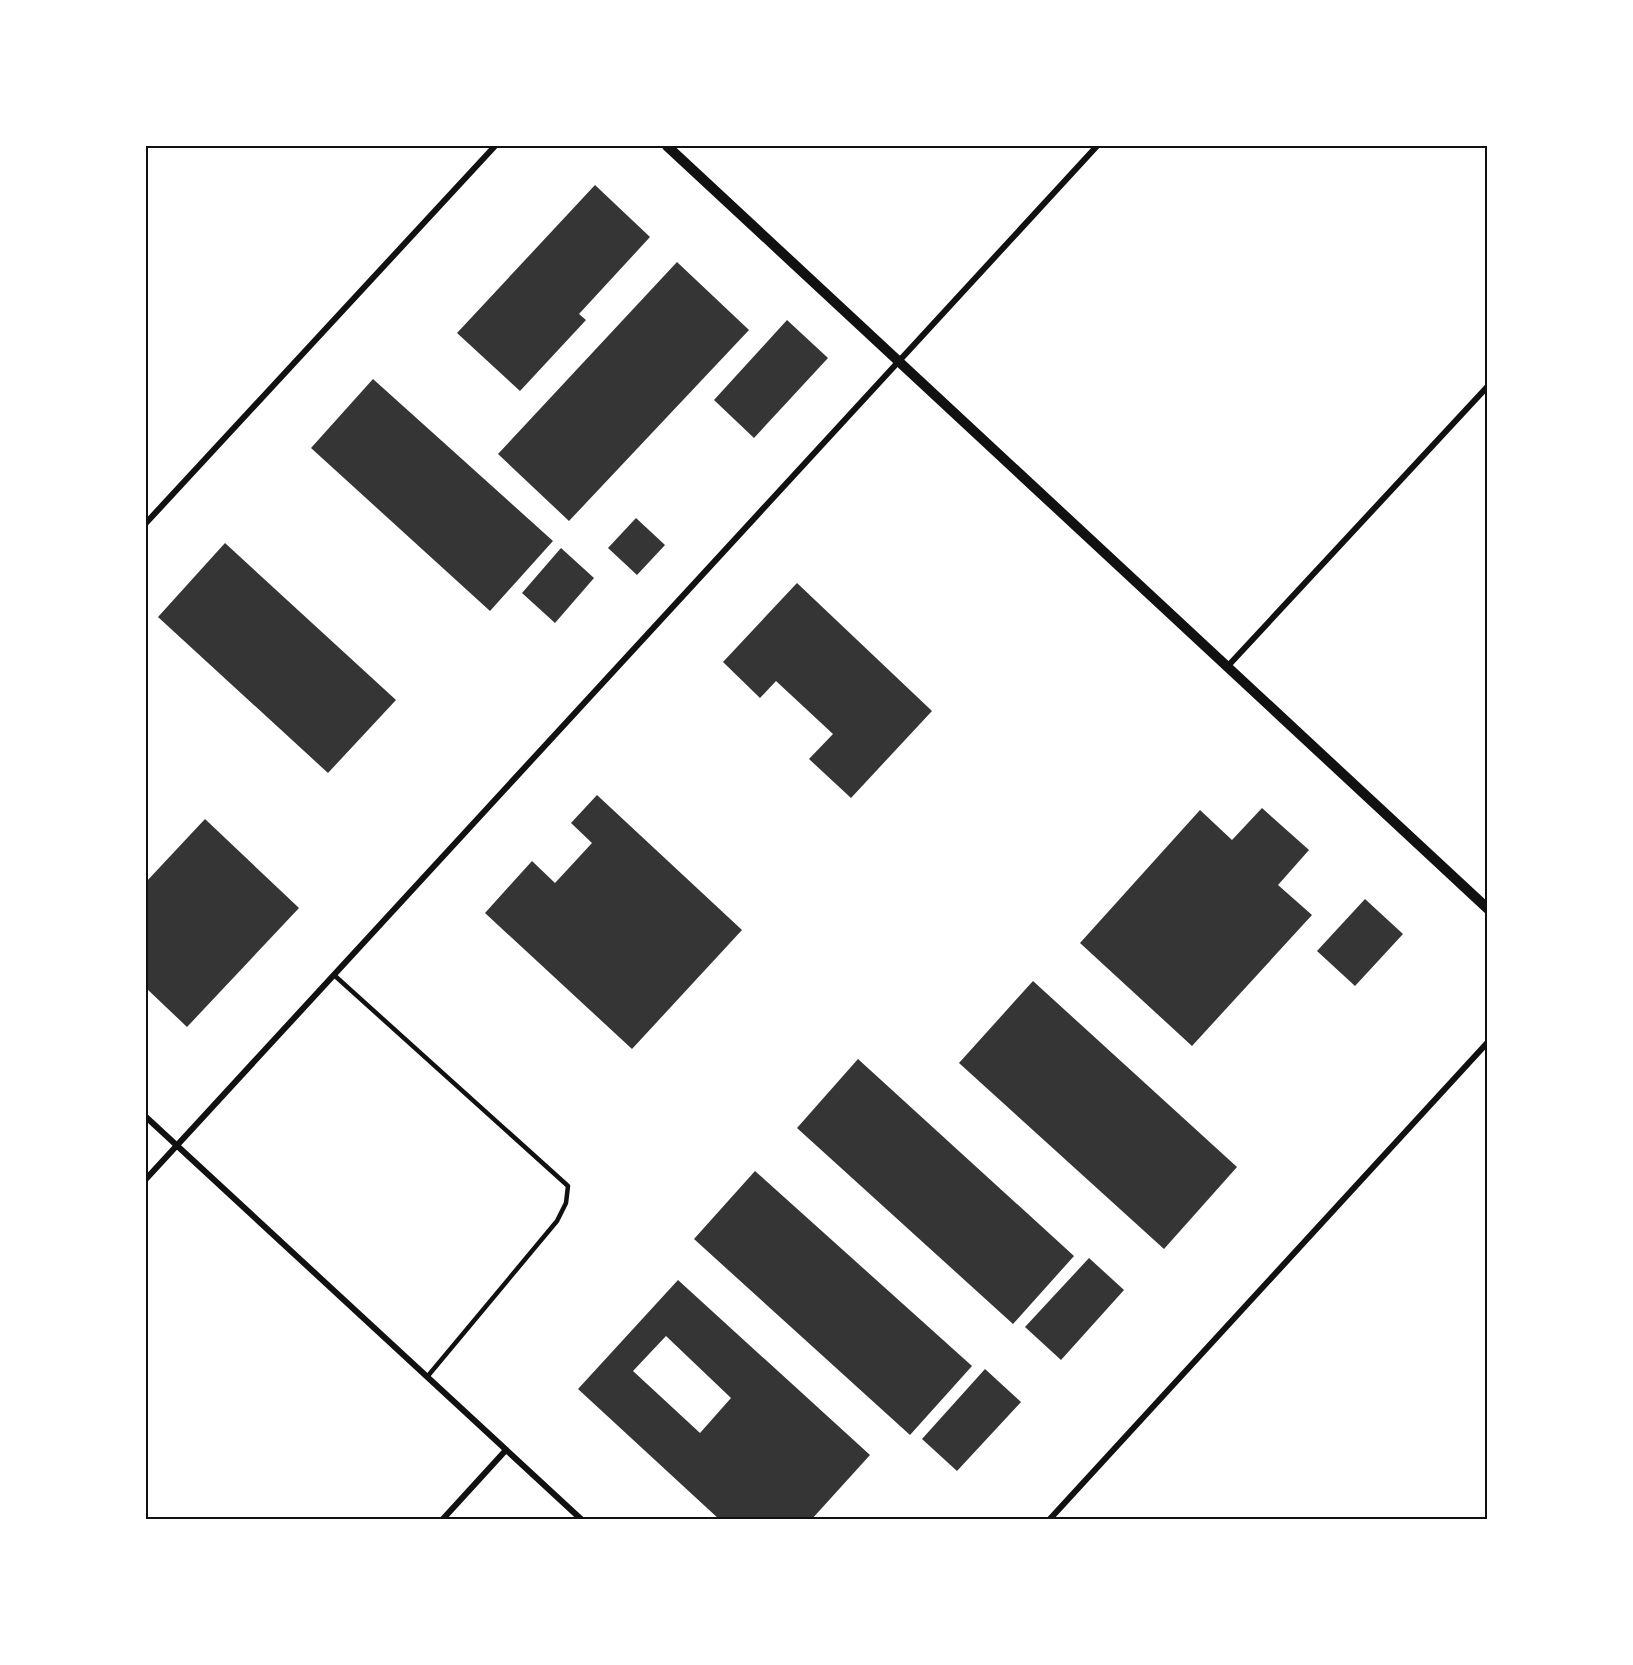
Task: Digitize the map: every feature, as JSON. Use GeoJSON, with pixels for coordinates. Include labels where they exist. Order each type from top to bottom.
{"type":"FeatureCollection","features":[{"type":"Feature","properties":{"kind":"street"},"geometry":{"type":"LineString","coordinates":[[146,523],[495,146]]}},
{"type":"Feature","properties":{"kind":"street"},"geometry":{"type":"LineString","coordinates":[[667,146],[1488,909]]}},
{"type":"Feature","properties":{"kind":"street"},"geometry":{"type":"LineString","coordinates":[[146,1179],[1097,146]]}},
{"type":"Feature","properties":{"kind":"street"},"geometry":{"type":"LineString","coordinates":[[1227,668],[1488,386]]}},
{"type":"Feature","properties":{"kind":"street"},"geometry":{"type":"LineString","coordinates":[[1049,1520],[1488,1042]]}},
{"type":"Feature","properties":{"kind":"street"},"geometry":{"type":"LineString","coordinates":[[146,1117],[582,1520]]}},
{"type":"Feature","properties":{"kind":"street"},"geometry":{"type":"LineString","coordinates":[[442,1520],[506,1450]]}},
{"type":"Feature","properties":{"kind":"lane"},"geometry":{"type":"LineString","coordinates":[[334,975],[568,1186],[566,1203],[557,1221],[427,1377]]}},
{"type":"Feature","properties":{"kind":"building"},"geometry":{"type":"Polygon","coordinates":[[[595,185],[650,237],[579,314],[586,320],[520,391],[457,333],[595,185]]]}},
{"type":"Feature","properties":{"kind":"building"},"geometry":{"type":"Polygon","coordinates":[[[677,262],[749,330],[569,521],[498,454],[677,262]]]}},
{"type":"Feature","properties":{"kind":"building"},"geometry":{"type":"Polygon","coordinates":[[[787,320],[828,358],[754,438],[714,400],[787,320]]]}},
{"type":"Feature","properties":{"kind":"building"},"geometry":{"type":"Polygon","coordinates":[[[373,379],[553,541],[490,611],[311,448],[373,379]]]}},
{"type":"Feature","properties":{"kind":"building"},"geometry":{"type":"Polygon","coordinates":[[[636,518],[665,545],[637,575],[608,548],[636,518]]]}},
{"type":"Feature","properties":{"kind":"building"},"geometry":{"type":"Polygon","coordinates":[[[225,543],[396,700],[328,773],[158,617],[225,543]]]}},
{"type":"Feature","properties":{"kind":"building"},"geometry":{"type":"Polygon","coordinates":[[[561,548],[594,578],[555,623],[522,593],[561,548]]]}},
{"type":"Feature","properties":{"kind":"building"},"geometry":{"type":"Polygon","coordinates":[[[797,583],[932,711],[851,798],[809,759],[833,734],[776,681],[760,698],[723,662],[797,583]]]}},
{"type":"Feature","properties":{"kind":"building"},"geometry":{"type":"Polygon","coordinates":[[[597,795],[742,930],[632,1049],[485,913],[532,861],[555,883],[592,843],[571,823],[597,795]]]}},
{"type":"Feature","properties":{"kind":"building"},"geometry":{"type":"Polygon","coordinates":[[[1262,808],[1309,850],[1278,885],[1312,915],[1192,1046],[1080,943],[1200,810],[1232,840],[1262,808]]]}},
{"type":"Feature","properties":{"kind":"building"},"geometry":{"type":"Polygon","coordinates":[[[205,819],[299,908],[187,1027],[146,988],[146,882],[205,819]]]}},
{"type":"Feature","properties":{"kind":"building"},"geometry":{"type":"Polygon","coordinates":[[[1365,899],[1403,934],[1355,986],[1317,951],[1365,899]]]}},
{"type":"Feature","properties":{"kind":"building"},"geometry":{"type":"Polygon","coordinates":[[[1033,981],[1237,1167],[1164,1249],[959,1063],[1033,981]]]}},
{"type":"Feature","properties":{"kind":"building"},"geometry":{"type":"Polygon","coordinates":[[[858,1059],[1074,1256],[1013,1324],[797,1128],[858,1059]]]}},
{"type":"Feature","properties":{"kind":"building"},"geometry":{"type":"Polygon","coordinates":[[[755,1171],[972,1366],[910,1435],[694,1239],[755,1171]]]}},
{"type":"Feature","properties":{"kind":"building"},"geometry":{"type":"Polygon","coordinates":[[[1089,1258],[1124,1290],[1061,1360],[1025,1327],[1089,1258]]]}},
{"type":"Feature","properties":{"kind":"building"},"geometry":{"type":"Polygon","coordinates":[[[678,1280],[870,1455],[811,1520],[720,1520],[578,1389],[678,1280]],[[666,1336],[633,1371],[700,1433],[731,1398],[666,1336]]]}},
{"type":"Feature","properties":{"kind":"building"},"geometry":{"type":"Polygon","coordinates":[[[985,1369],[1021,1402],[957,1471],[922,1439],[985,1369]]]}}]}
